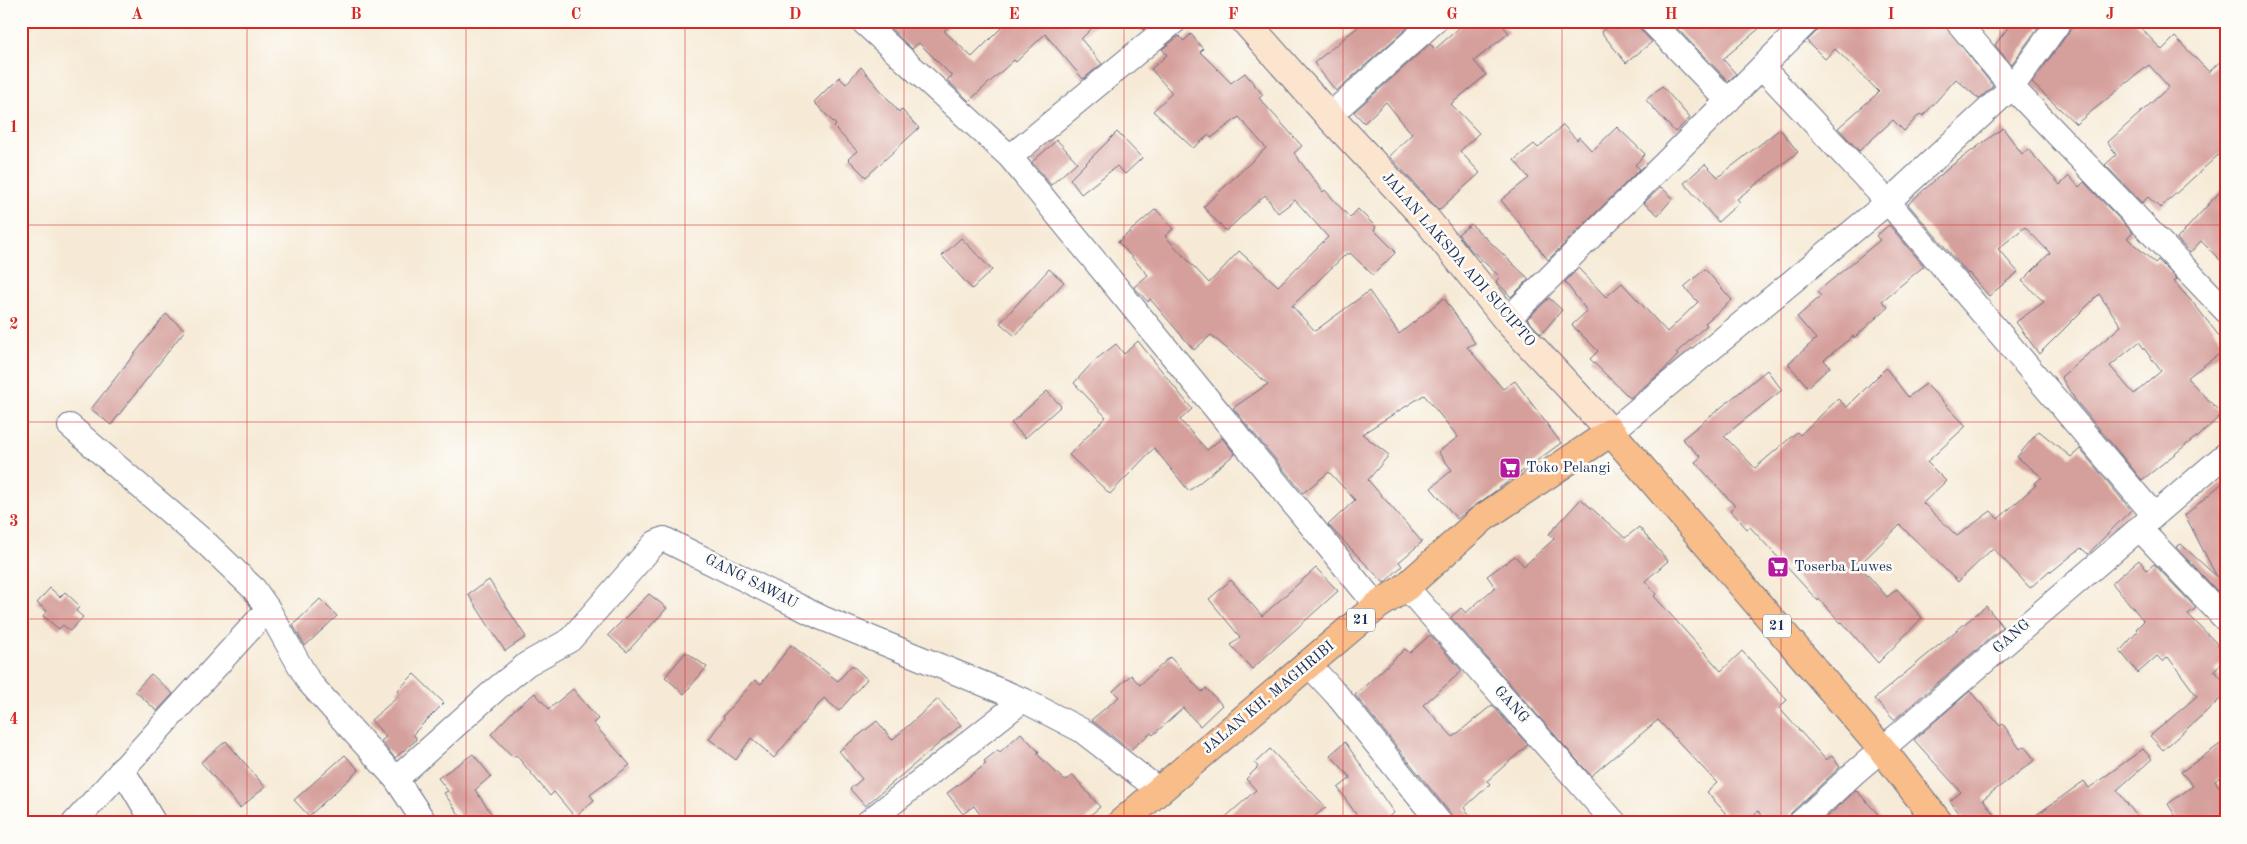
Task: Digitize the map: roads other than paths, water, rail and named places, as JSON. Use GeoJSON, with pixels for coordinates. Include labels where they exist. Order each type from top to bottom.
{"type":"FeatureCollection","features":[{"type":"Feature","properties":{"kind":"highway","name":"JALAN KH. MAGHRIBI"},"geometry":{"type":"LineString","coordinates":[[1121,823],[1377,606],[1406,587],[1483,518],[1611,432]]}},
{"type":"Feature","properties":{"kind":"highway","name":"21"},"geometry":{"type":"LineString","coordinates":[[1611,432],[1882,748],[1939,823]]}},
{"type":"Feature","properties":{"kind":"street"},"geometry":{"type":"LineString","coordinates":[[862,21],[1010,157],[1377,606]]}},
{"type":"Feature","properties":{"kind":"street"},"geometry":{"type":"LineString","coordinates":[[1010,157],[1175,21]]}},
{"type":"Feature","properties":{"kind":"street","name":"JALAN LAKSDA ADI SUCIPTO"},"geometry":{"type":"LineString","coordinates":[[1245,21],[1329,116],[1427,220],[1508,320],[1611,432]]}},
{"type":"Feature","properties":{"kind":"street"},"geometry":{"type":"LineString","coordinates":[[1329,116],[1435,21]]}},
{"type":"Feature","properties":{"kind":"street"},"geometry":{"type":"LineString","coordinates":[[1651,21],[1728,101]]}},
{"type":"Feature","properties":{"kind":"street"},"geometry":{"type":"LineString","coordinates":[[1508,320],[1808,21]]}},
{"type":"Feature","properties":{"kind":"street"},"geometry":{"type":"LineString","coordinates":[[1957,21],[2012,87],[2226,311]]}},
{"type":"Feature","properties":{"kind":"street"},"geometry":{"type":"LineString","coordinates":[[1611,432],[1888,202],[2012,87],[2060,21]]}},
{"type":"Feature","properties":{"kind":"street"},"geometry":{"type":"LineString","coordinates":[[1762,67],[1888,202],[2226,620]]}},
{"type":"Feature","properties":{"kind":"street"},"geometry":{"type":"LineString","coordinates":[[70,426],[207,544],[254,589],[268,609],[309,682],[396,780],[425,823]]}},
{"type":"Feature","properties":{"kind":"street","name":"GANG"},"geometry":{"type":"LineString","coordinates":[[1800,823],[1882,748],[2226,454]]}},
{"type":"Feature","properties":{"kind":"street","name":"GANG SAWAU"},"geometry":{"type":"LineString","coordinates":[[396,780],[496,689],[527,664],[570,640],[655,542],[661,539],[668,540],[822,618],[1023,700],[1081,730],[1160,791]]}},
{"type":"Feature","properties":{"kind":"street","name":"GANG"},"geometry":{"type":"LineString","coordinates":[[1406,587],[1615,823]]}},
{"type":"Feature","properties":{"kind":"street"},"geometry":{"type":"LineString","coordinates":[[74,823],[268,609]]}},
{"type":"Feature","properties":{"kind":"street"},"geometry":{"type":"LineString","coordinates":[[1309,665],[1336,695],[1440,823]]}},
{"type":"Feature","properties":{"kind":"street"},"geometry":{"type":"LineString","coordinates":[[867,823],[1023,700]]}},
{"type":"Feature","properties":{"kind":"street"},"geometry":{"type":"LineString","coordinates":[[122,769],[154,823]]}},
{"type":"Feature","properties":{"kind":"place","name":"Toko Pelangi"},"geometry":{"type":"Point","coordinates":[1510,468]}},
{"type":"Feature","properties":{"kind":"place","name":"Toserba Luwes"},"geometry":{"type":"Point","coordinates":[1778,567]}}]}
